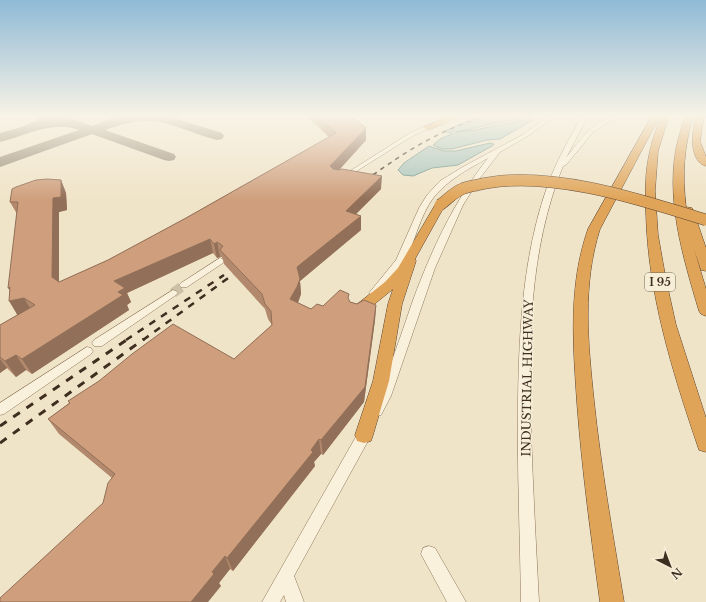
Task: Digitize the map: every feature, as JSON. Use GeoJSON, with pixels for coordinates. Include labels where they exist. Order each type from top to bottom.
{"type":"FeatureCollection","features":[{"type":"Feature","properties":{"kind":"highway"},"geometry":{"type":"LineString","coordinates":[[612,602],[593,477],[586,407],[581,332],[582,277],[584,261],[594,229],[641,144]]}},
{"type":"Feature","properties":{"kind":"highway","name":"I 95"},"geometry":{"type":"LineString","coordinates":[[655,144],[650,177],[650,206],[653,243],[669,323],[706,444]]}},
{"type":"Feature","properties":{"kind":"highway"},"geometry":{"type":"LineString","coordinates":[[681,144],[679,185],[682,217],[706,311]]}},
{"type":"Feature","properties":{"kind":"highway"},"geometry":{"type":"LineString","coordinates":[[696,144],[700,155],[706,163]]}},
{"type":"Feature","properties":{"kind":"highway"},"geometry":{"type":"LineString","coordinates":[[364,435],[382,376],[395,304],[410,260],[440,205],[451,195],[476,185],[501,181],[532,181],[568,185],[604,192],[706,220]]}},
{"type":"Feature","properties":{"kind":"highway"},"geometry":{"type":"LineString","coordinates":[[679,185],[706,267]]}},
{"type":"Feature","properties":{"kind":"highway"},"geometry":{"type":"LineString","coordinates":[[356,312],[390,285],[410,260]]}},
{"type":"Feature","properties":{"kind":"street"},"geometry":{"type":"LineString","coordinates":[[338,180],[395,144]]}},
{"type":"Feature","properties":{"kind":"street"},"geometry":{"type":"LineString","coordinates":[[356,312],[387,279],[400,261],[419,216],[430,197],[451,176],[509,144]]}},
{"type":"Feature","properties":{"kind":"street","name":"INDUSTRIAL HIGHWAY"},"geometry":{"type":"LineString","coordinates":[[530,602],[524,458],[526,329],[529,290],[536,243],[544,208],[569,144]]}},
{"type":"Feature","properties":{"kind":"street"},"geometry":{"type":"LineString","coordinates":[[554,179],[580,144]]}},
{"type":"Feature","properties":{"kind":"street"},"geometry":{"type":"LineString","coordinates":[[271,602],[385,396],[431,267],[447,228],[476,175],[497,151]]}},
{"type":"Feature","properties":{"kind":"street"},"geometry":{"type":"LineString","coordinates":[[184,286],[220,261]]}},
{"type":"Feature","properties":{"kind":"street"},"geometry":{"type":"LineString","coordinates":[[98,343],[173,293]]}},
{"type":"Feature","properties":{"kind":"street"},"geometry":{"type":"LineString","coordinates":[[0,410],[87,351]]}},
{"type":"Feature","properties":{"kind":"street"},"geometry":{"type":"LineString","coordinates":[[429,554],[457,602]]}},
{"type":"Feature","properties":{"kind":"street"},"geometry":{"type":"LineString","coordinates":[[286,576],[295,602]]}},
{"type":"Feature","properties":{"kind":"water"},"geometry":{"type":"Polygon","coordinates":[[[471,144],[452,149],[442,149],[433,145],[471,144]]]}},
{"type":"Feature","properties":{"kind":"water"},"geometry":{"type":"Polygon","coordinates":[[[485,144],[494,144],[458,165],[432,168],[413,176],[403,175],[398,170],[404,163],[429,146],[444,151],[456,151],[485,144]]]}},
{"type":"Feature","properties":{"kind":"building"},"geometry":{"type":"Polygon","coordinates":[[[316,144],[351,144],[330,166],[333,169],[342,169],[382,176],[346,211],[361,216],[297,267],[300,279],[290,299],[311,309],[317,304],[323,306],[340,290],[349,294],[348,298],[350,302],[357,304],[364,300],[376,305],[365,387],[321,440],[319,439],[311,450],[313,452],[227,558],[225,556],[212,572],[214,574],[191,602],[0,602],[0,598],[103,503],[108,483],[115,474],[48,419],[70,403],[68,401],[99,381],[132,354],[173,324],[234,359],[272,325],[271,311],[265,304],[262,294],[220,250],[223,246],[217,242],[214,244],[210,239],[114,281],[125,288],[118,292],[123,295],[22,359],[16,355],[5,361],[0,357],[0,325],[35,305],[24,298],[9,301],[10,287],[8,288],[18,202],[10,202],[12,189],[36,180],[61,180],[61,197],[53,198],[52,277],[59,282],[108,260],[186,218],[316,144]]]}},
{"type":"Feature","properties":{"kind":"taxiway"},"geometry":{"type":"LineString","coordinates":[[0,162],[51,144]]}},
{"type":"Feature","properties":{"kind":"taxiway"},"geometry":{"type":"LineString","coordinates":[[132,144],[169,157]]}},
{"type":"Feature","properties":{"kind":"tunnel"},"geometry":{"type":"LineString","coordinates":[[173,293],[184,285]]}},
{"type":"Feature","properties":{"kind":"railway"},"geometry":{"type":"LineString","coordinates":[[373,175],[420,144]]}},
{"type":"Feature","properties":{"kind":"railway"},"geometry":{"type":"LineString","coordinates":[[364,181],[374,174]]}},
{"type":"Feature","properties":{"kind":"railway"},"geometry":{"type":"LineString","coordinates":[[143,340],[242,268]]}},
{"type":"Feature","properties":{"kind":"railway"},"geometry":{"type":"LineString","coordinates":[[126,340],[224,275]]}},
{"type":"Feature","properties":{"kind":"railway"},"geometry":{"type":"LineString","coordinates":[[0,426],[128,339]]}},
{"type":"Feature","properties":{"kind":"railway"},"geometry":{"type":"LineString","coordinates":[[0,443],[144,339]]}}]}
